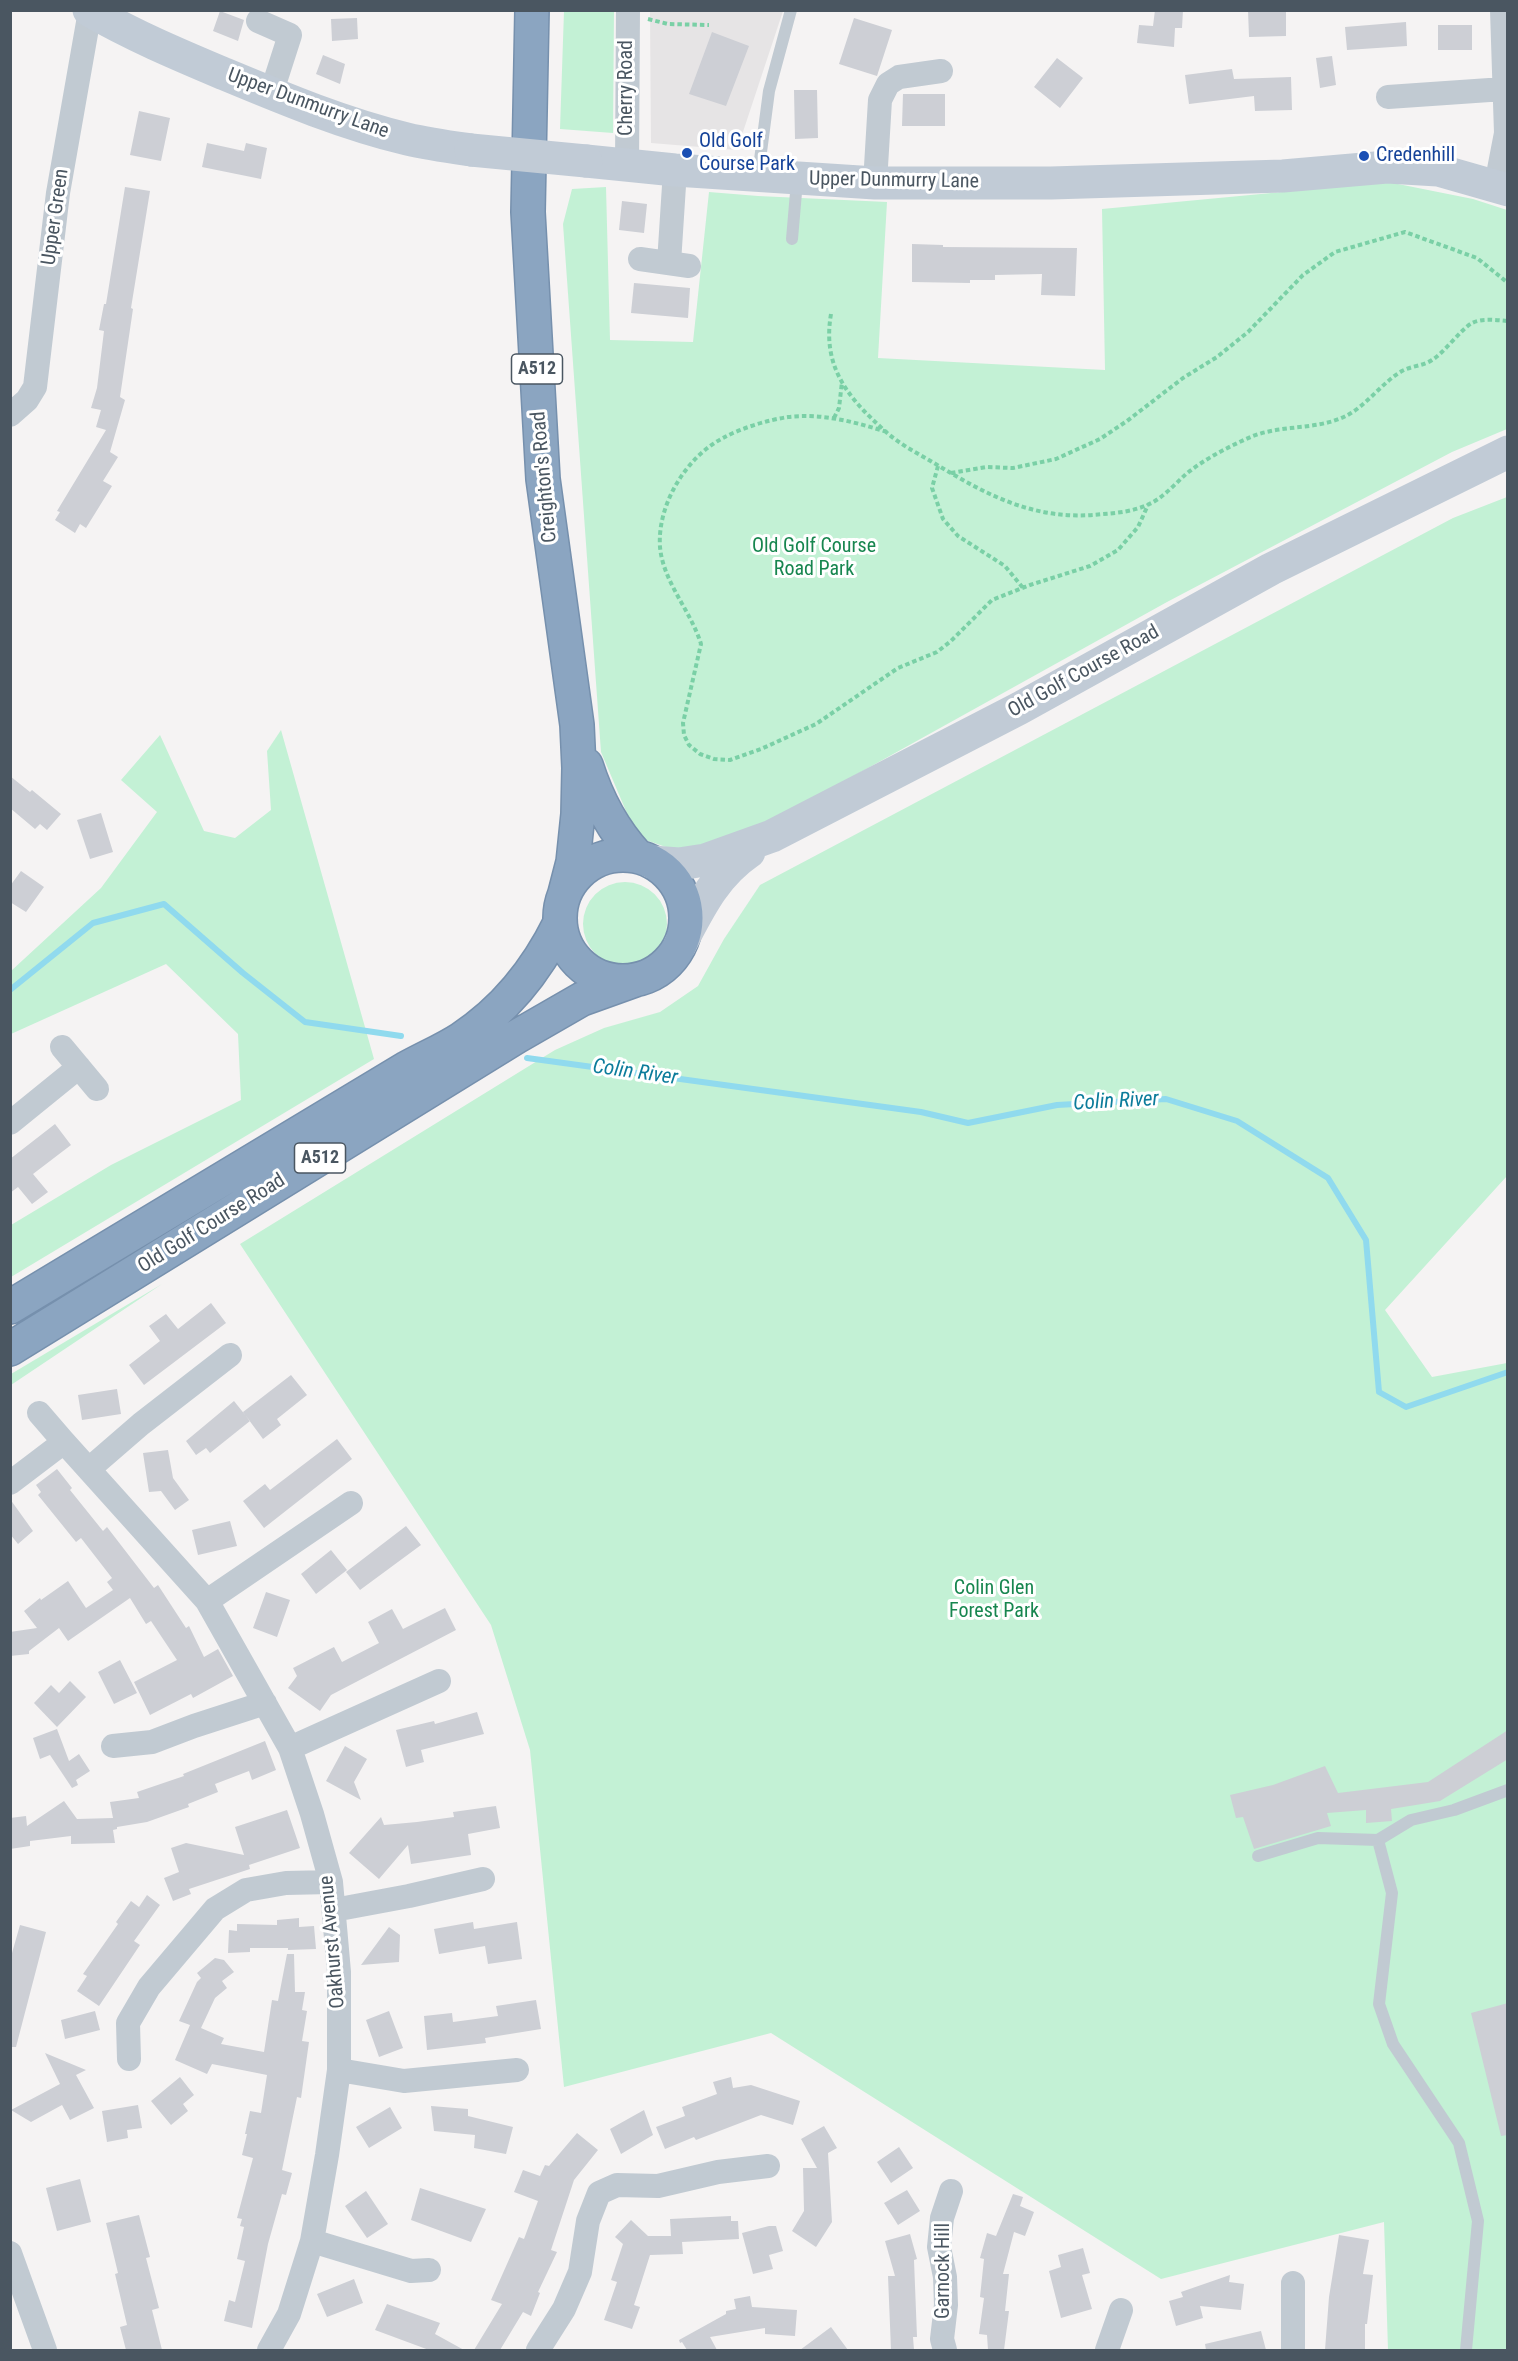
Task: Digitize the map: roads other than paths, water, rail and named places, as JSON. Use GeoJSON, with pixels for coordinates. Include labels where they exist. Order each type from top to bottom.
{"type":"FeatureCollection","features":[{"type":"Feature","properties":{"kind":"highway","name":"Creighton's Road"},"geometry":{"type":"LineString","coordinates":[[532,10],[528,213],[543,479],[577,725],[579,768],[578,814],[573,862],[563,906]]}},
{"type":"Feature","properties":{"kind":"highway","name":"Creighton's Road"},"geometry":{"type":"LineString","coordinates":[[577,725],[587,768],[601,806],[620,838],[645,859]]}},
{"type":"Feature","properties":{"kind":"highway","name":"A512"},"geometry":{"type":"LineString","coordinates":[[563,906],[574,878],[588,866],[604,858],[620,855],[645,859],[666,872],[678,887],[685,906],[686,926],[680,945],[669,961],[654,973],[635,980]]}},
{"type":"Feature","properties":{"kind":"highway"},"geometry":{"type":"LineString","coordinates":[[563,906],[568,950],[581,965],[597,975],[615,981],[635,980]]}},
{"type":"Feature","properties":{"kind":"highway","name":"Old Golf Course Road"},"geometry":{"type":"LineString","coordinates":[[10,1307],[407,1068],[482,1006],[524,964],[563,906]]}},
{"type":"Feature","properties":{"kind":"highway","name":"Old Golf Course Road"},"geometry":{"type":"LineString","coordinates":[[10,1348],[516,1037],[582,999],[635,980]]}},
{"type":"Feature","properties":{"kind":"street"},"geometry":{"type":"LineString","coordinates":[[1502,10],[1506,133],[1502,187]]}},
{"type":"Feature","properties":{"kind":"street","name":"Upper Dunmurry Lane"},"geometry":{"type":"LineString","coordinates":[[90,11],[131,33],[272,94],[351,124],[409,140],[471,150],[758,177],[875,183],[1051,183],[1283,176],[1387,167],[1438,170],[1502,187]]}},
{"type":"Feature","properties":{"kind":"street","name":"Upper Green"},"geometry":{"type":"LineString","coordinates":[[10,415],[27,400],[35,387],[58,193],[90,11]]}},
{"type":"Feature","properties":{"kind":"street","name":"Cherry Road"},"geometry":{"type":"LineString","coordinates":[[627,166],[636,14]]}},
{"type":"Feature","properties":{"kind":"street"},"geometry":{"type":"LineString","coordinates":[[258,21],[296,38],[272,94]]}},
{"type":"Feature","properties":{"kind":"street"},"geometry":{"type":"LineString","coordinates":[[875,183],[880,100],[888,84],[899,78],[941,71]]}},
{"type":"Feature","properties":{"kind":"street"},"geometry":{"type":"LineString","coordinates":[[1388,97],[1504,89]]}},
{"type":"Feature","properties":{"kind":"street"},"geometry":{"type":"LineString","coordinates":[[640,259],[679,265],[675,170]]}},
{"type":"Feature","properties":{"kind":"street","name":"Old Golf Course Road"},"geometry":{"type":"LineString","coordinates":[[645,859],[679,864],[705,860],[772,836],[1020,708],[1271,569],[1508,452]]}},
{"type":"Feature","properties":{"kind":"street"},"geometry":{"type":"LineString","coordinates":[[680,945],[716,881],[734,862],[772,836]]}},
{"type":"Feature","properties":{"kind":"street"},"geometry":{"type":"LineString","coordinates":[[62,1047],[97,1089]]}},
{"type":"Feature","properties":{"kind":"street"},"geometry":{"type":"LineString","coordinates":[[10,1123],[79,1067]]}},
{"type":"Feature","properties":{"kind":"street"},"geometry":{"type":"LineString","coordinates":[[95,1476],[141,1424],[230,1355]]}},
{"type":"Feature","properties":{"kind":"street","name":"Oakhurst Avenue"},"geometry":{"type":"LineString","coordinates":[[39,1413],[207,1601],[290,1748],[331,1882],[339,1972],[339,2070],[312,2241],[289,2314],[269,2350]]}},
{"type":"Feature","properties":{"kind":"street"},"geometry":{"type":"LineString","coordinates":[[10,1484],[64,1442]]}},
{"type":"Feature","properties":{"kind":"street"},"geometry":{"type":"LineString","coordinates":[[207,1601],[351,1503]]}},
{"type":"Feature","properties":{"kind":"street"},"geometry":{"type":"LineString","coordinates":[[290,1748],[439,1681]]}},
{"type":"Feature","properties":{"kind":"street"},"geometry":{"type":"LineString","coordinates":[[113,1746],[152,1742],[265,1703]]}},
{"type":"Feature","properties":{"kind":"street"},"geometry":{"type":"LineString","coordinates":[[333,1910],[410,1896],[483,1879]]}},
{"type":"Feature","properties":{"kind":"street"},"geometry":{"type":"LineString","coordinates":[[129,2059],[128,2023],[149,1987],[215,1909],[246,1890],[286,1883],[331,1882]]}},
{"type":"Feature","properties":{"kind":"street"},"geometry":{"type":"LineString","coordinates":[[339,2070],[404,2081],[517,2070]]}},
{"type":"Feature","properties":{"kind":"street"},"geometry":{"type":"LineString","coordinates":[[538,2350],[564,2309],[580,2272],[588,2222],[599,2193],[617,2185],[658,2186],[718,2172],[768,2166]]}},
{"type":"Feature","properties":{"kind":"street","name":"Garnock Hill"},"geometry":{"type":"LineString","coordinates":[[945,2350],[942,2339],[946,2305],[945,2277],[939,2247],[942,2218],[951,2192]]}},
{"type":"Feature","properties":{"kind":"street"},"geometry":{"type":"LineString","coordinates":[[312,2241],[411,2271],[429,2270]]}},
{"type":"Feature","properties":{"kind":"street"},"geometry":{"type":"LineString","coordinates":[[10,2253],[45,2350]]}},
{"type":"Feature","properties":{"kind":"street"},"geometry":{"type":"LineString","coordinates":[[1293,2283],[1293,2350]]}},
{"type":"Feature","properties":{"kind":"street"},"geometry":{"type":"LineString","coordinates":[[1107,2350],[1121,2310]]}},
{"type":"Feature","properties":{"kind":"lane"},"geometry":{"type":"LineString","coordinates":[[758,177],[769,91],[791,10]]}},
{"type":"Feature","properties":{"kind":"lane"},"geometry":{"type":"LineString","coordinates":[[792,239],[797,179]]}},
{"type":"Feature","properties":{"kind":"lane"},"geometry":{"type":"LineString","coordinates":[[1258,1856],[1318,1838],[1378,1840],[1412,1820],[1454,1810],[1508,1790]]}},
{"type":"Feature","properties":{"kind":"lane"},"geometry":{"type":"LineString","coordinates":[[1378,1840],[1392,1893],[1379,2004],[1393,2044],[1459,2143],[1478,2221],[1466,2350]]}},
{"type":"Feature","properties":{"kind":"waterway","name":"Colin River"},"geometry":{"type":"LineString","coordinates":[[10,990],[93,923],[164,904],[243,973],[305,1022],[401,1036]]}},
{"type":"Feature","properties":{"kind":"waterway","name":"Colin River"},"geometry":{"type":"LineString","coordinates":[[527,1058],[921,1112],[968,1123],[1057,1105],[1166,1099],[1237,1121],[1328,1178],[1366,1240],[1379,1392],[1406,1407],[1508,1372]]}},
{"type":"Feature","properties":{"kind":"place","name":"Old Golf Course Park"},"geometry":{"type":"Point","coordinates":[687,153]}},
{"type":"Feature","properties":{"kind":"place","name":"Credenhill"},"geometry":{"type":"Point","coordinates":[1364,156]}},
{"type":"Feature","properties":{"kind":"park label","name":"Old Golf Course Road Park"},"geometry":{"type":"Point","coordinates":[814,558]}},
{"type":"Feature","properties":{"kind":"park label","name":"Colin Glen Forest Park"},"geometry":{"type":"Point","coordinates":[994,1600]}}]}
